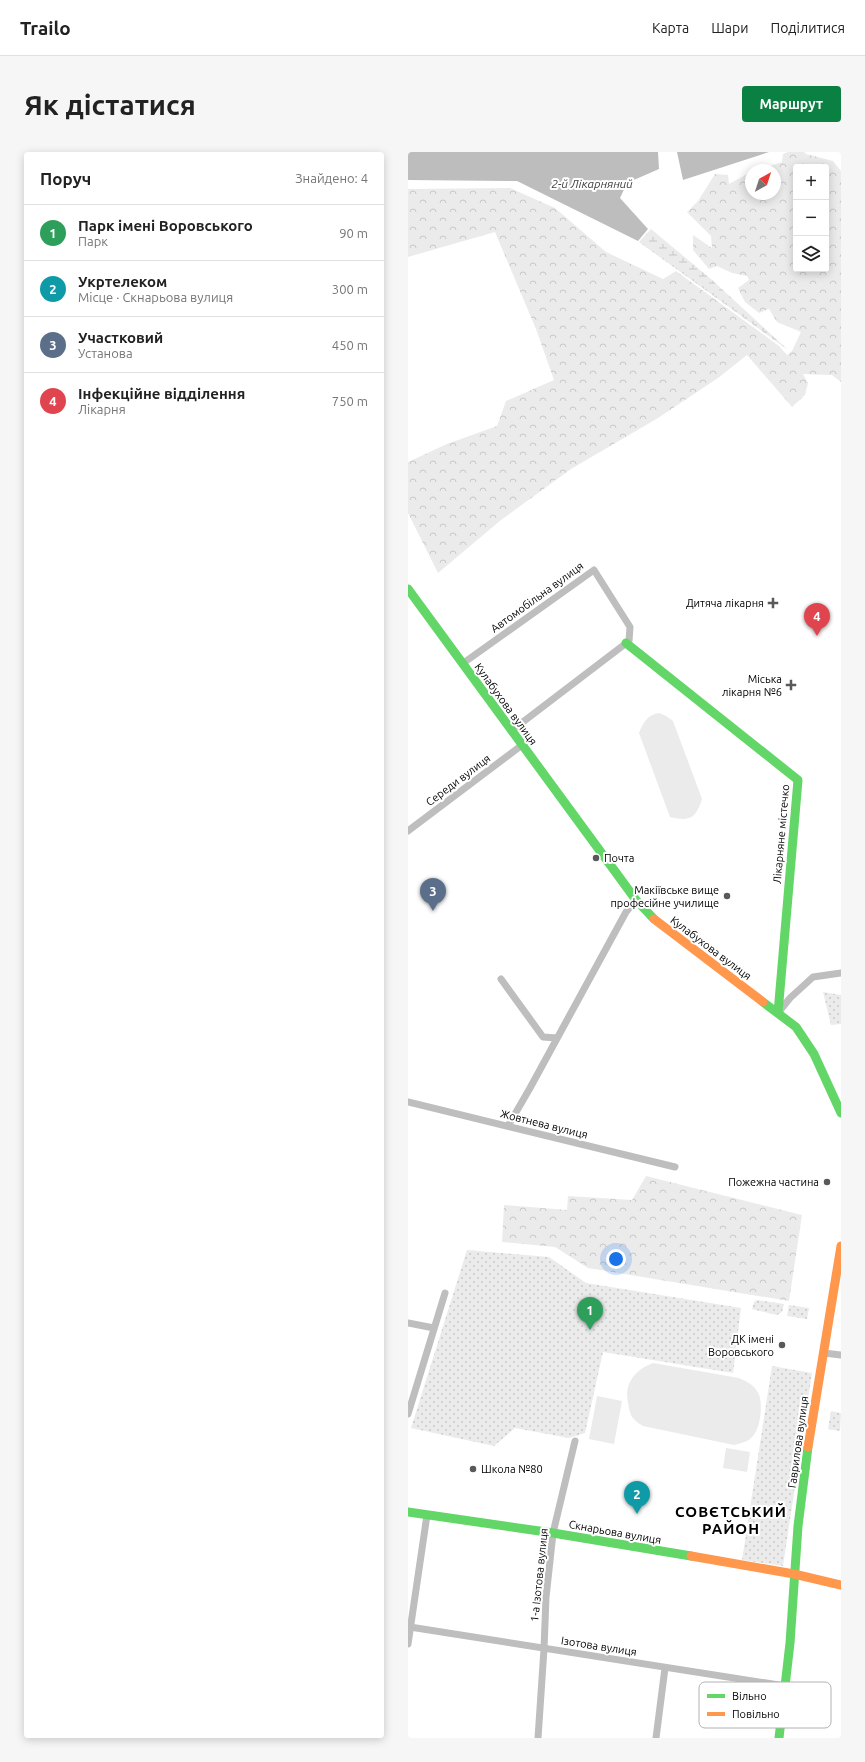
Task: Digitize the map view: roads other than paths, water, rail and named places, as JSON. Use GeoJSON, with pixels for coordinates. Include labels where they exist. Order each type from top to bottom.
{"type":"FeatureCollection","features":[{"type":"Feature","properties":{"kind":"street","name":"Автомобільна вулиця"},"geometry":{"type":"LineString","coordinates":[[462,664],[594,570],[630,627],[628,641],[626,643]]}},
{"type":"Feature","properties":{"kind":"street","name":"Кулабухова вулиця"},"geometry":{"type":"LineString","coordinates":[[408,589],[636,900],[656,922],[796,1026],[814,1054],[841,1113]]}},
{"type":"Feature","properties":{"kind":"street"},"geometry":{"type":"LineString","coordinates":[[511,731],[626,643]]}},
{"type":"Feature","properties":{"kind":"street","name":"Лікарняне містечко"},"geometry":{"type":"LineString","coordinates":[[626,643],[798,780],[778,1013]]}},
{"type":"Feature","properties":{"kind":"street","name":"Середи вулиця"},"geometry":{"type":"LineString","coordinates":[[408,831],[522,745]]}},
{"type":"Feature","properties":{"kind":"street"},"geometry":{"type":"LineString","coordinates":[[508,1126],[626,912],[636,900]]}},
{"type":"Feature","properties":{"kind":"street"},"geometry":{"type":"LineString","coordinates":[[778,1013],[790,998],[813,977],[841,973]]}},
{"type":"Feature","properties":{"kind":"street"},"geometry":{"type":"LineString","coordinates":[[501,980],[543,1037],[557,1038]]}},
{"type":"Feature","properties":{"kind":"street","name":"Жовтнева вулиця"},"geometry":{"type":"LineString","coordinates":[[408,1102],[674,1167]]}},
{"type":"Feature","properties":{"kind":"street","name":"Гаврилова вулиця"},"geometry":{"type":"LineString","coordinates":[[785,1682],[798,1526],[811,1426],[841,1246]]}},
{"type":"Feature","properties":{"kind":"street"},"geometry":{"type":"LineString","coordinates":[[408,1414],[410,1398],[445,1293]]}},
{"type":"Feature","properties":{"kind":"street"},"geometry":{"type":"LineString","coordinates":[[408,1323],[434,1328]]}},
{"type":"Feature","properties":{"kind":"street"},"geometry":{"type":"LineString","coordinates":[[824,1353],[841,1355]]}},
{"type":"Feature","properties":{"kind":"street","name":"1-а Ізотова вулиця"},"geometry":{"type":"LineString","coordinates":[[538,1738],[546,1597],[554,1533],[575,1441]]}},
{"type":"Feature","properties":{"kind":"street","name":"Скнарьова вулиця"},"geometry":{"type":"LineString","coordinates":[[408,1512],[554,1533],[794,1574],[841,1585]]}},
{"type":"Feature","properties":{"kind":"street"},"geometry":{"type":"LineString","coordinates":[[408,1644],[427,1515]]}},
{"type":"Feature","properties":{"kind":"street","name":"Ізотова вулиця"},"geometry":{"type":"LineString","coordinates":[[410,1627],[758,1682]]}},
{"type":"Feature","properties":{"kind":"street"},"geometry":{"type":"LineString","coordinates":[[656,1738],[665,1668]]}},
{"type":"Feature","properties":{"kind":"street","name":"Гаврилова вулиця"},"geometry":{"type":"LineString","coordinates":[[779,1738],[780,1728]]}},
{"type":"Feature","properties":{"kind":"water","name":"2-й Лікарняний"},"geometry":{"type":"Polygon","coordinates":[[[408,152],[658,152],[659,169],[627,183],[620,198],[648,229],[638,241],[517,181],[408,180],[408,152]]]}},
{"type":"Feature","properties":{"kind":"water"},"geometry":{"type":"Polygon","coordinates":[[[677,152],[769,152],[683,180],[677,152]]]}},
{"type":"Feature","properties":{"kind":"place","name":"Дитяча лікарня"},"geometry":{"type":"Point","coordinates":[773,603]}},
{"type":"Feature","properties":{"kind":"place","name":"Інфекційне відділення"},"geometry":{"type":"Point","coordinates":[817,636]}},
{"type":"Feature","properties":{"kind":"place","name":"Міська лікарня №6"},"geometry":{"type":"Point","coordinates":[791,685]}},
{"type":"Feature","properties":{"kind":"place","name":"Почта"},"geometry":{"type":"Point","coordinates":[596,858]}},
{"type":"Feature","properties":{"kind":"place","name":"Макіївське вище професійне училище"},"geometry":{"type":"Point","coordinates":[727,896]}},
{"type":"Feature","properties":{"kind":"place","name":"Участковий"},"geometry":{"type":"Point","coordinates":[433,911]}},
{"type":"Feature","properties":{"kind":"place","name":"Пожежна частина"},"geometry":{"type":"Point","coordinates":[827,1182]}},
{"type":"Feature","properties":{"kind":"place","name":"Парк імені Воровського"},"geometry":{"type":"Point","coordinates":[590,1330]}},
{"type":"Feature","properties":{"kind":"place","name":"ДК імені Воровського"},"geometry":{"type":"Point","coordinates":[782,1345]}},
{"type":"Feature","properties":{"kind":"place","name":"Школа №80"},"geometry":{"type":"Point","coordinates":[473,1469]}},
{"type":"Feature","properties":{"kind":"place","name":"Укртелеком"},"geometry":{"type":"Point","coordinates":[637,1514]}},
{"type":"Feature","properties":{"kind":"district","name":"СОВЄТСЬКИЙ РАЙОН"},"geometry":{"type":"Point","coordinates":[731,1520]}}]}
